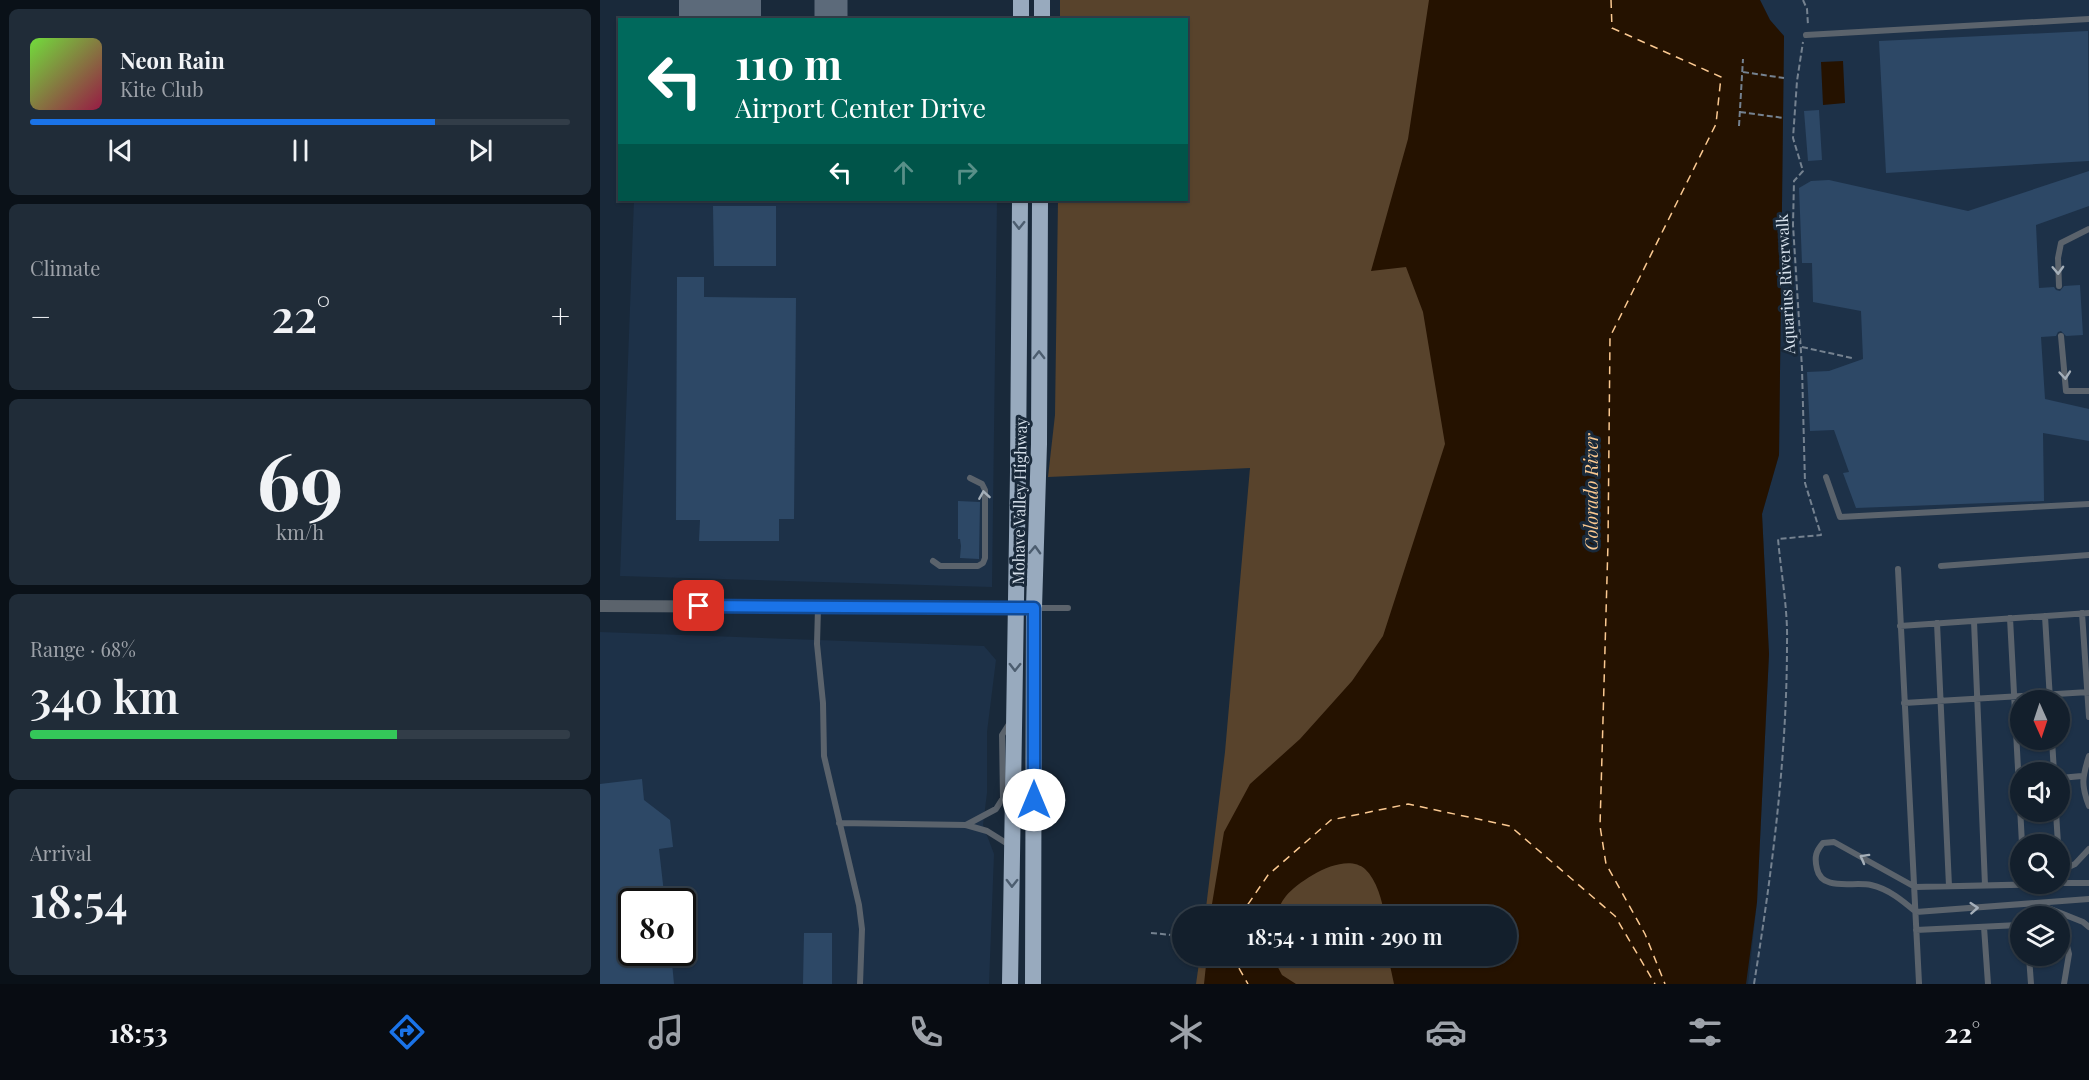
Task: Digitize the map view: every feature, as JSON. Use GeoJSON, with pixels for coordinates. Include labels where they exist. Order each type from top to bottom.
{"type":"FeatureCollection","features":[{"type":"Feature","properties":{"kind":"highway"},"geometry":{"type":"LineString","coordinates":[[1020,18],[1021,0]]}},
{"type":"Feature","properties":{"kind":"highway"},"geometry":{"type":"LineString","coordinates":[[1042,0],[1042,18]]}},
{"type":"Feature","properties":{"kind":"highway","name":"Mohave Valley Highway"},"geometry":{"type":"LineString","coordinates":[[1010,984],[1020,201]]}},
{"type":"Feature","properties":{"kind":"highway","name":"Mohave Valley Highway"},"geometry":{"type":"LineString","coordinates":[[1033,984],[1034,608],[1039,444],[1040,201]]}},
{"type":"Feature","properties":{"kind":"street"},"geometry":{"type":"LineString","coordinates":[[600,606],[1034,608]]}},
{"type":"Feature","properties":{"kind":"lane"},"geometry":{"type":"LineString","coordinates":[[1806,35],[2089,19]]}},
{"type":"Feature","properties":{"kind":"lane"},"geometry":{"type":"LineString","coordinates":[[2059,286],[2058,258],[2061,243],[2089,230]]}},
{"type":"Feature","properties":{"kind":"lane"},"geometry":{"type":"LineString","coordinates":[[2061,336],[2066,391],[2089,391]]}},
{"type":"Feature","properties":{"kind":"lane"},"geometry":{"type":"LineString","coordinates":[[1826,477],[1840,518],[2089,504]]}},
{"type":"Feature","properties":{"kind":"lane"},"geometry":{"type":"LineString","coordinates":[[933,561],[939,566],[978,566],[986,558],[985,490],[982,484],[970,478]]}},
{"type":"Feature","properties":{"kind":"lane"},"geometry":{"type":"LineString","coordinates":[[1941,566],[2089,555]]}},
{"type":"Feature","properties":{"kind":"lane"},"geometry":{"type":"LineString","coordinates":[[1898,569],[1919,983]]}},
{"type":"Feature","properties":{"kind":"lane"},"geometry":{"type":"LineString","coordinates":[[818,607],[817,644],[824,704],[824,756],[859,904],[862,929],[860,984]]}},
{"type":"Feature","properties":{"kind":"lane"},"geometry":{"type":"LineString","coordinates":[[1034,608],[1068,608]]}},
{"type":"Feature","properties":{"kind":"lane"},"geometry":{"type":"LineString","coordinates":[[1900,626],[2086,613],[2089,717]]}},
{"type":"Feature","properties":{"kind":"lane"},"geometry":{"type":"LineString","coordinates":[[2046,615],[2050,690]]}},
{"type":"Feature","properties":{"kind":"lane"},"geometry":{"type":"LineString","coordinates":[[2010,618],[2013,690]]}},
{"type":"Feature","properties":{"kind":"lane"},"geometry":{"type":"LineString","coordinates":[[1974,621],[1985,885]]}},
{"type":"Feature","properties":{"kind":"lane"},"geometry":{"type":"LineString","coordinates":[[1937,623],[1949,886]]}},
{"type":"Feature","properties":{"kind":"lane"},"geometry":{"type":"LineString","coordinates":[[2070,695],[2088,692]]}},
{"type":"Feature","properties":{"kind":"lane"},"geometry":{"type":"LineString","coordinates":[[1904,704],[2010,697]]}},
{"type":"Feature","properties":{"kind":"lane"},"geometry":{"type":"LineString","coordinates":[[966,825],[996,809],[1003,798],[1002,735],[1014,715]]}},
{"type":"Feature","properties":{"kind":"lane"},"geometry":{"type":"LineString","coordinates":[[2016,750],[2021,834]]}},
{"type":"Feature","properties":{"kind":"lane"},"geometry":{"type":"LineString","coordinates":[[2089,756],[2082,776],[2083,790],[2089,806]]}},
{"type":"Feature","properties":{"kind":"lane"},"geometry":{"type":"LineString","coordinates":[[2070,777],[2082,776]]}},
{"type":"Feature","properties":{"kind":"lane"},"geometry":{"type":"LineString","coordinates":[[839,823],[966,825],[987,831],[1012,847]]}},
{"type":"Feature","properties":{"kind":"lane"},"geometry":{"type":"LineString","coordinates":[[2010,884],[1915,887],[1834,842],[1823,843],[1816,851],[1815,861],[1818,874],[1825,881],[1844,885],[1871,885],[1897,896],[1916,912],[2089,899]]}},
{"type":"Feature","properties":{"kind":"lane"},"geometry":{"type":"LineString","coordinates":[[2070,866],[2089,849]]}},
{"type":"Feature","properties":{"kind":"lane"},"geometry":{"type":"LineString","coordinates":[[2070,883],[2089,883]]}},
{"type":"Feature","properties":{"kind":"lane"},"geometry":{"type":"LineString","coordinates":[[2037,903],[2083,922],[2089,927]]}},
{"type":"Feature","properties":{"kind":"lane"},"geometry":{"type":"LineString","coordinates":[[1984,927],[1988,984]]}},
{"type":"Feature","properties":{"kind":"lane"},"geometry":{"type":"LineString","coordinates":[[1916,930],[2010,927]]}},
{"type":"Feature","properties":{"kind":"lane"},"geometry":{"type":"LineString","coordinates":[[2030,966],[2031,984]]}},
{"type":"Feature","properties":{"kind":"lane"},"geometry":{"type":"LineString","coordinates":[[2064,984],[2067,966]]}},
{"type":"Feature","properties":{"kind":"path"},"geometry":{"type":"LineString","coordinates":[[1803,0],[1808,9],[1806,35]]}},
{"type":"Feature","properties":{"kind":"path","name":"Aquarius Riverwalk"},"geometry":{"type":"LineString","coordinates":[[1754,984],[1764,924],[1784,740],[1787,641],[1778,539],[1821,535],[1805,483],[1793,225],[1794,181],[1803,171],[1794,138],[1797,81],[1806,35]]}},
{"type":"Feature","properties":{"kind":"path"},"geometry":{"type":"LineString","coordinates":[[1739,126],[1743,59]]}},
{"type":"Feature","properties":{"kind":"path"},"geometry":{"type":"LineString","coordinates":[[1742,72],[1784,78]]}},
{"type":"Feature","properties":{"kind":"path"},"geometry":{"type":"LineString","coordinates":[[1740,112],[1784,118]]}},
{"type":"Feature","properties":{"kind":"path"},"geometry":{"type":"LineString","coordinates":[[1800,347],[1852,358]]}},
{"type":"Feature","properties":{"kind":"path"},"geometry":{"type":"LineString","coordinates":[[1151,933],[1172,935]]}},
{"type":"Feature","properties":{"kind":"shaded area"},"geometry":{"type":"Polygon","coordinates":[[[1060,0],[1468,0],[1466,906],[1206,906],[1225,752],[1250,468],[1048,477],[1055,415],[1058,201],[1188,201],[1188,18],[1060,18],[1060,0]]]}},
{"type":"Feature","properties":{"kind":"shaded area"},"geometry":{"type":"Polygon","coordinates":[[[1760,0],[2089,0],[2089,984],[1748,984],[1757,902],[1769,654],[1762,514],[1779,455],[1784,36],[1770,20],[1760,0]]]}},
{"type":"Feature","properties":{"kind":"shaded area"},"geometry":{"type":"Polygon","coordinates":[[[634,201],[997,201],[992,587],[620,576],[634,201]]]}},
{"type":"Feature","properties":{"kind":"shaded area"},"geometry":{"type":"Polygon","coordinates":[[[600,632],[984,646],[996,660],[987,732],[987,793],[983,825],[994,854],[989,984],[600,984],[600,632]]]}},
{"type":"Feature","properties":{"kind":"shaded area"},"geometry":{"type":"Polygon","coordinates":[[[1199,966],[1462,966],[1460,984],[1196,984],[1199,966]]]}},
{"type":"Feature","properties":{"kind":"water","name":"Colorado River"},"geometry":{"type":"Polygon","coordinates":[[[1429,0],[1760,0],[1770,20],[1784,36],[1779,455],[1762,514],[1769,654],[1757,902],[1746,984],[1394,984],[1390,966],[1517,966],[1517,906],[1383,906],[1373,879],[1365,869],[1356,864],[1334,865],[1301,882],[1286,896],[1280,906],[1212,906],[1224,832],[1250,784],[1300,739],[1352,681],[1383,636],[1445,444],[1423,312],[1406,267],[1371,271],[1408,139],[1429,0]]]}},
{"type":"Feature","properties":{"kind":"water"},"geometry":{"type":"Polygon","coordinates":[[[1843,61],[1845,103],[1823,105],[1821,62],[1843,61]]]}},
{"type":"Feature","properties":{"kind":"water"},"geometry":{"type":"Polygon","coordinates":[[[1206,966],[1277,966],[1282,975],[1296,984],[1204,984],[1206,966]]]}},
{"type":"Feature","properties":{"kind":"building"},"geometry":{"type":"Polygon","coordinates":[[[2088,31],[2089,161],[1886,173],[1879,41],[2088,31]]]}},
{"type":"Feature","properties":{"kind":"building"},"geometry":{"type":"Polygon","coordinates":[[[1819,110],[1822,160],[1808,161],[1804,111],[1819,110]]]}},
{"type":"Feature","properties":{"kind":"building"},"geometry":{"type":"Polygon","coordinates":[[[2089,171],[2089,206],[2036,225],[2039,288],[2054,287],[2060,291],[2064,286],[2080,285],[2083,335],[2066,336],[2061,331],[2056,336],[2041,337],[2045,399],[2089,409],[2089,441],[2043,433],[2044,501],[1856,508],[1843,473],[1849,472],[1834,430],[1810,431],[1807,372],[1829,371],[1863,359],[1861,311],[1813,302],[1812,263],[1802,263],[1799,188],[1811,181],[1829,180],[1968,211],[2089,171]]]}},
{"type":"Feature","properties":{"kind":"building"},"geometry":{"type":"Polygon","coordinates":[[[713,206],[776,206],[776,266],[714,266],[713,206]]]}},
{"type":"Feature","properties":{"kind":"building"},"geometry":{"type":"Polygon","coordinates":[[[677,277],[704,277],[704,297],[796,298],[794,519],[779,519],[779,541],[699,541],[700,520],[676,520],[677,277]]]}},
{"type":"Feature","properties":{"kind":"building"},"geometry":{"type":"Polygon","coordinates":[[[958,501],[980,502],[979,559],[960,558],[958,501]]]}},
{"type":"Feature","properties":{"kind":"building"},"geometry":{"type":"Polygon","coordinates":[[[642,779],[644,800],[670,820],[673,847],[659,849],[663,888],[618,888],[618,966],[672,966],[674,984],[600,984],[600,784],[642,779]]]}},
{"type":"Feature","properties":{"kind":"building"},"geometry":{"type":"Polygon","coordinates":[[[804,933],[832,933],[832,984],[803,984],[804,933]]]}},
{"type":"Feature","properties":{"kind":"ferry route"},"geometry":{"type":"LineString","coordinates":[[1611,0],[1612,28],[1721,77],[1716,124],[1610,337],[1608,543],[1600,826],[1606,864],[1645,934],[1665,984]]}},
{"type":"Feature","properties":{"kind":"ferry route"},"geometry":{"type":"LineString","coordinates":[[1247,906],[1268,875],[1331,820],[1408,804],[1510,826],[1615,916],[1655,984]]}},
{"type":"Feature","properties":{"kind":"ferry route"},"geometry":{"type":"LineString","coordinates":[[1238,966],[1248,984]]}},
{"type":"Feature","properties":{"kind":"taxiway"},"geometry":{"type":"LineString","coordinates":[[831,0],[831,18]]}},
{"type":"Feature","properties":{"kind":"runway"},"geometry":{"type":"LineString","coordinates":[[720,0],[720,18]]}},
{"type":"Feature","properties":{"kind":"route"},"geometry":{"type":"LineString","coordinates":[[699,606],[1034,608],[1034,800]]}}]}
